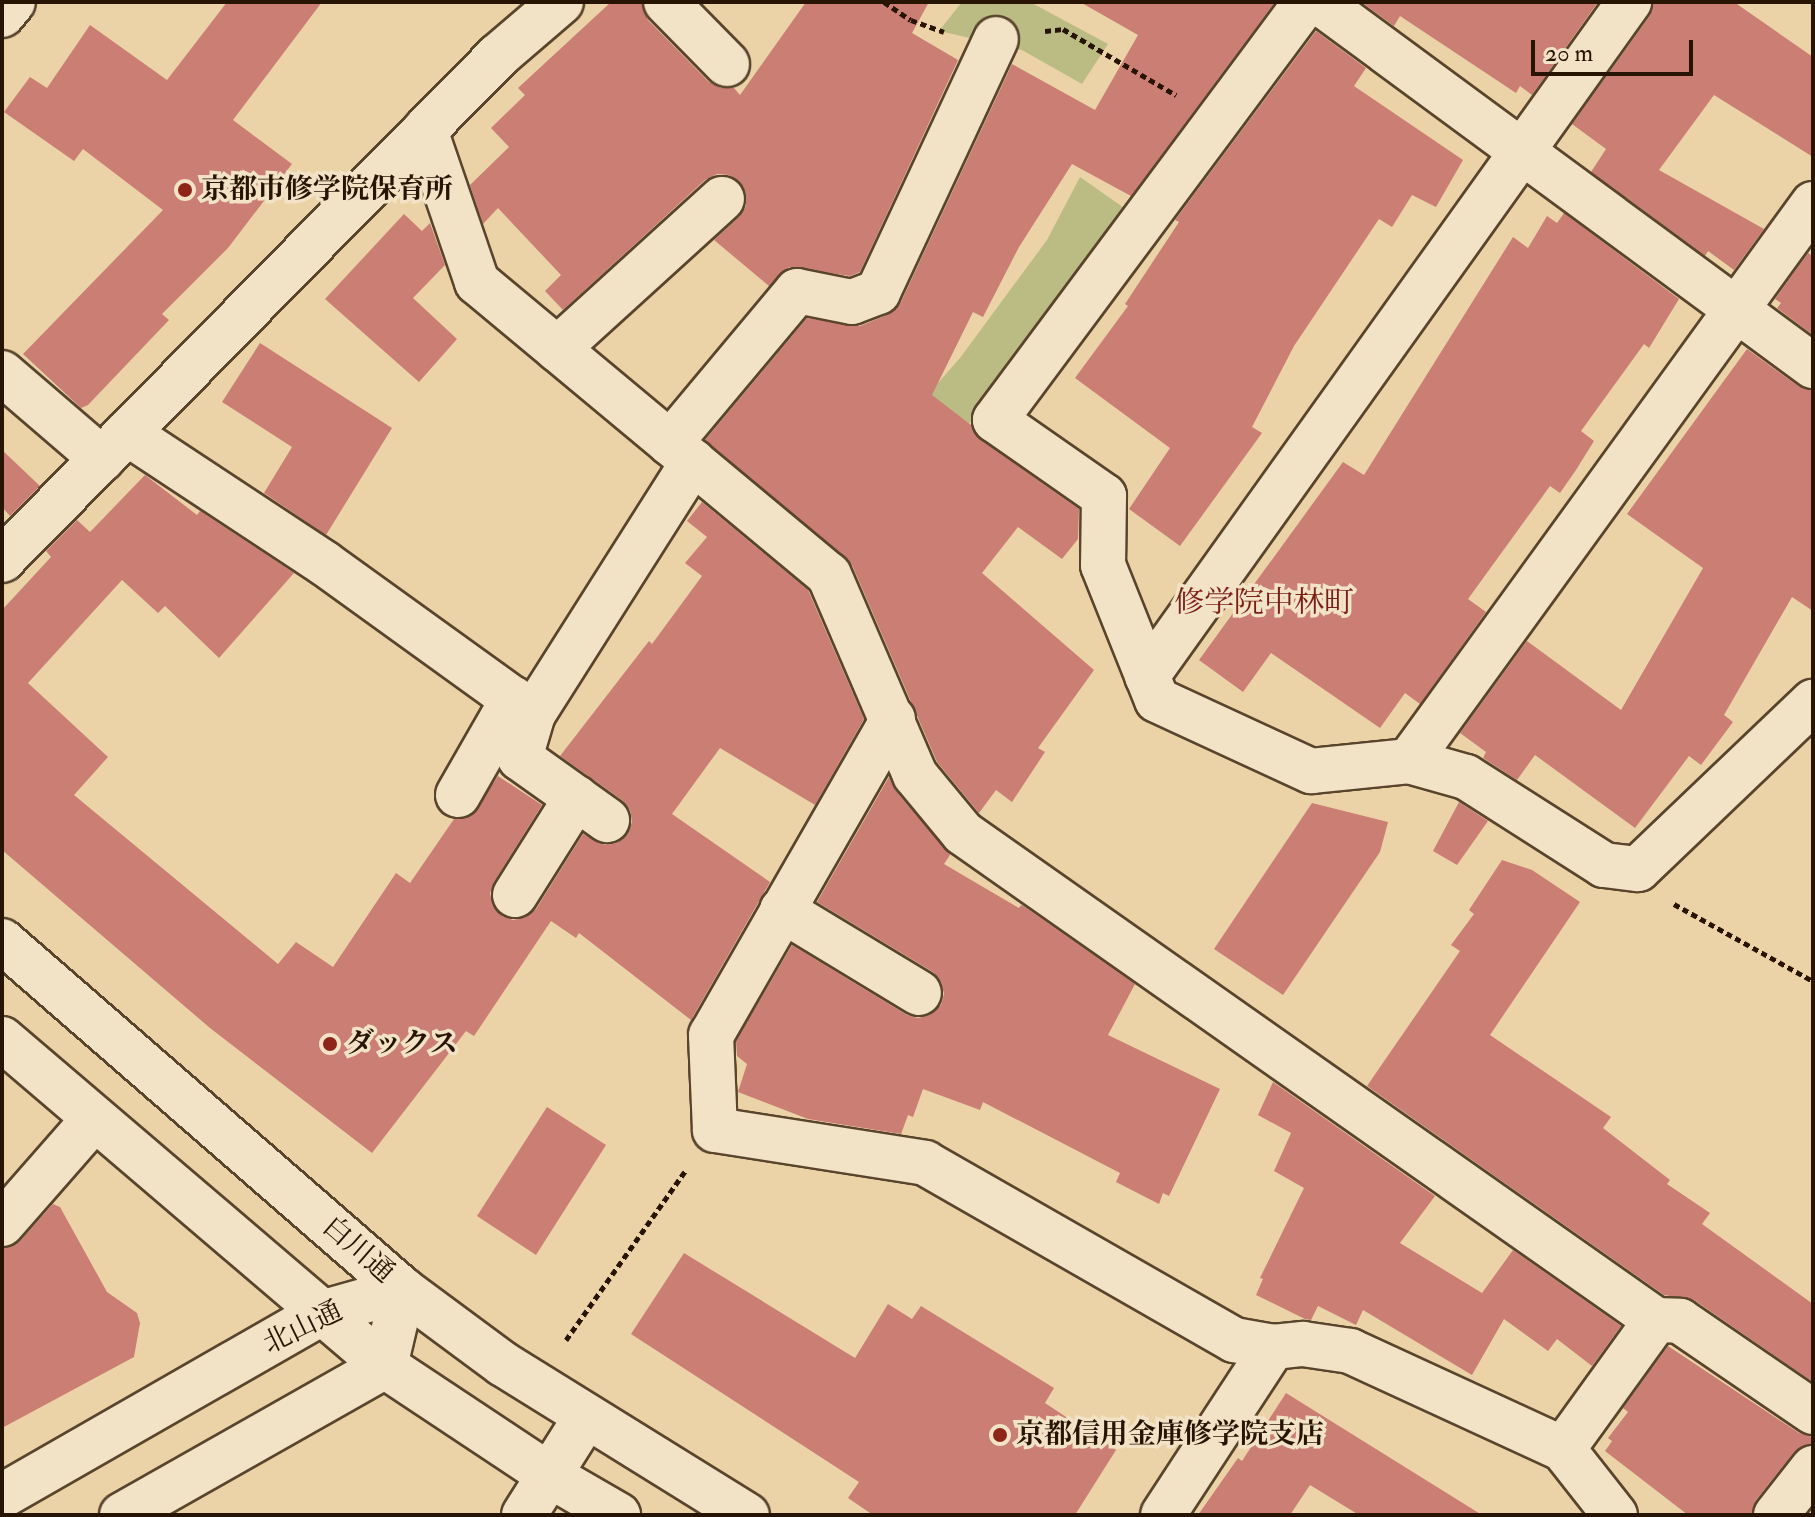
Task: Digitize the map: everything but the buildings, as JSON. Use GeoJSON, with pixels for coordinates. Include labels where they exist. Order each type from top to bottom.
{"type":"FeatureCollection","features":[{"type":"Feature","properties":{"kind":"street"},"geometry":{"type":"LineString","coordinates":[[2,15],[13,2]]}},
{"type":"Feature","properties":{"kind":"street"},"geometry":{"type":"LineString","coordinates":[[2,560],[498,56],[561,2]]}},
{"type":"Feature","properties":{"kind":"street"},"geometry":{"type":"LineString","coordinates":[[666,2],[727,64]]}},
{"type":"Feature","properties":{"kind":"street"},"geometry":{"type":"LineString","coordinates":[[1306,2],[995,420],[1104,496],[1103,565],[1157,700],[1311,771],[1409,761],[1466,777],[1604,865],[1638,869],[1813,702]]}},
{"type":"Feature","properties":{"kind":"street"},"geometry":{"type":"LineString","coordinates":[[1319,2],[1813,366]]}},
{"type":"Feature","properties":{"kind":"street"},"geometry":{"type":"LineString","coordinates":[[1147,676],[1629,2]]}},
{"type":"Feature","properties":{"kind":"street"},"geometry":{"type":"LineString","coordinates":[[458,795],[523,706],[682,452],[797,291],[852,302],[878,292],[994,44]]}},
{"type":"Feature","properties":{"kind":"street"},"geometry":{"type":"LineString","coordinates":[[425,130],[477,282],[829,575],[915,775],[963,833],[1656,1320],[1680,1321],[1813,1412]]}},
{"type":"Feature","properties":{"kind":"street"},"geometry":{"type":"LineString","coordinates":[[557,349],[722,199]]}},
{"type":"Feature","properties":{"kind":"street"},"geometry":{"type":"LineString","coordinates":[[1409,761],[1813,204]]}},
{"type":"Feature","properties":{"kind":"street"},"geometry":{"type":"LineString","coordinates":[[2,373],[114,446],[324,563],[523,706]]}},
{"type":"Feature","properties":{"kind":"street"},"geometry":{"type":"LineString","coordinates":[[515,895],[592,809],[520,758],[523,706]]}},
{"type":"Feature","properties":{"kind":"street"},"geometry":{"type":"LineString","coordinates":[[893,719],[711,1035],[715,1130],[925,1163],[1234,1340],[1273,1347],[1303,1344],[1350,1351],[1563,1449],[1615,1515]]}},
{"type":"Feature","properties":{"kind":"street"},"geometry":{"type":"LineString","coordinates":[[782,910],[919,993]]}},
{"type":"Feature","properties":{"kind":"street","name":"白川通"},"geometry":{"type":"LineString","coordinates":[[2,941],[403,1290],[503,1364],[747,1515]]}},
{"type":"Feature","properties":{"kind":"street"},"geometry":{"type":"LineString","coordinates":[[2,1039],[385,1366],[549,1475],[618,1515]]}},
{"type":"Feature","properties":{"kind":"street"},"geometry":{"type":"LineString","coordinates":[[2,1224],[94,1119]]}},
{"type":"Feature","properties":{"kind":"street"},"geometry":{"type":"LineString","coordinates":[[122,1515],[385,1366],[403,1290]]}},
{"type":"Feature","properties":{"kind":"street","name":"北山通"},"geometry":{"type":"LineString","coordinates":[[2,1496],[321,1313],[403,1290]]}},
{"type":"Feature","properties":{"kind":"street"},"geometry":{"type":"LineString","coordinates":[[1563,1449],[1656,1320]]}},
{"type":"Feature","properties":{"kind":"street"},"geometry":{"type":"LineString","coordinates":[[1163,1515],[1273,1347]]}},
{"type":"Feature","properties":{"kind":"street"},"geometry":{"type":"LineString","coordinates":[[524,1515],[586,1417]]}},
{"type":"Feature","properties":{"kind":"street"},"geometry":{"type":"LineString","coordinates":[[1776,1515],[1813,1468]]}},
{"type":"Feature","properties":{"kind":"path"},"geometry":{"type":"LineString","coordinates":[[884,2],[911,20],[994,44],[1063,29],[1136,69],[1217,122]]}},
{"type":"Feature","properties":{"kind":"path"},"geometry":{"type":"LineString","coordinates":[[1672,903],[1813,981]]}},
{"type":"Feature","properties":{"kind":"path"},"geometry":{"type":"LineString","coordinates":[[566,1340],[715,1130]]}},
{"type":"Feature","properties":{"kind":"green space"},"geometry":{"type":"Polygon","coordinates":[[[962,2],[1030,2],[1108,44],[1082,84],[1022,50],[939,31],[962,2]]]}},
{"type":"Feature","properties":{"kind":"green space"},"geometry":{"type":"Polygon","coordinates":[[[1080,177],[1127,210],[962,433],[915,409],[960,358],[1047,240],[1080,177]]]}},
{"type":"Feature","properties":{"kind":"place","name":"京都市修学院保育所"},"geometry":{"type":"Point","coordinates":[185,190]}},
{"type":"Feature","properties":{"kind":"place","name":"ダックス"},"geometry":{"type":"Point","coordinates":[330,1044]}},
{"type":"Feature","properties":{"kind":"place","name":"京都信用金庫修学院支店"},"geometry":{"type":"Point","coordinates":[1000,1435]}},
{"type":"Feature","properties":{"kind":"district","name":"修学院中林町"},"geometry":{"type":"Point","coordinates":[1264,603]}}]}
